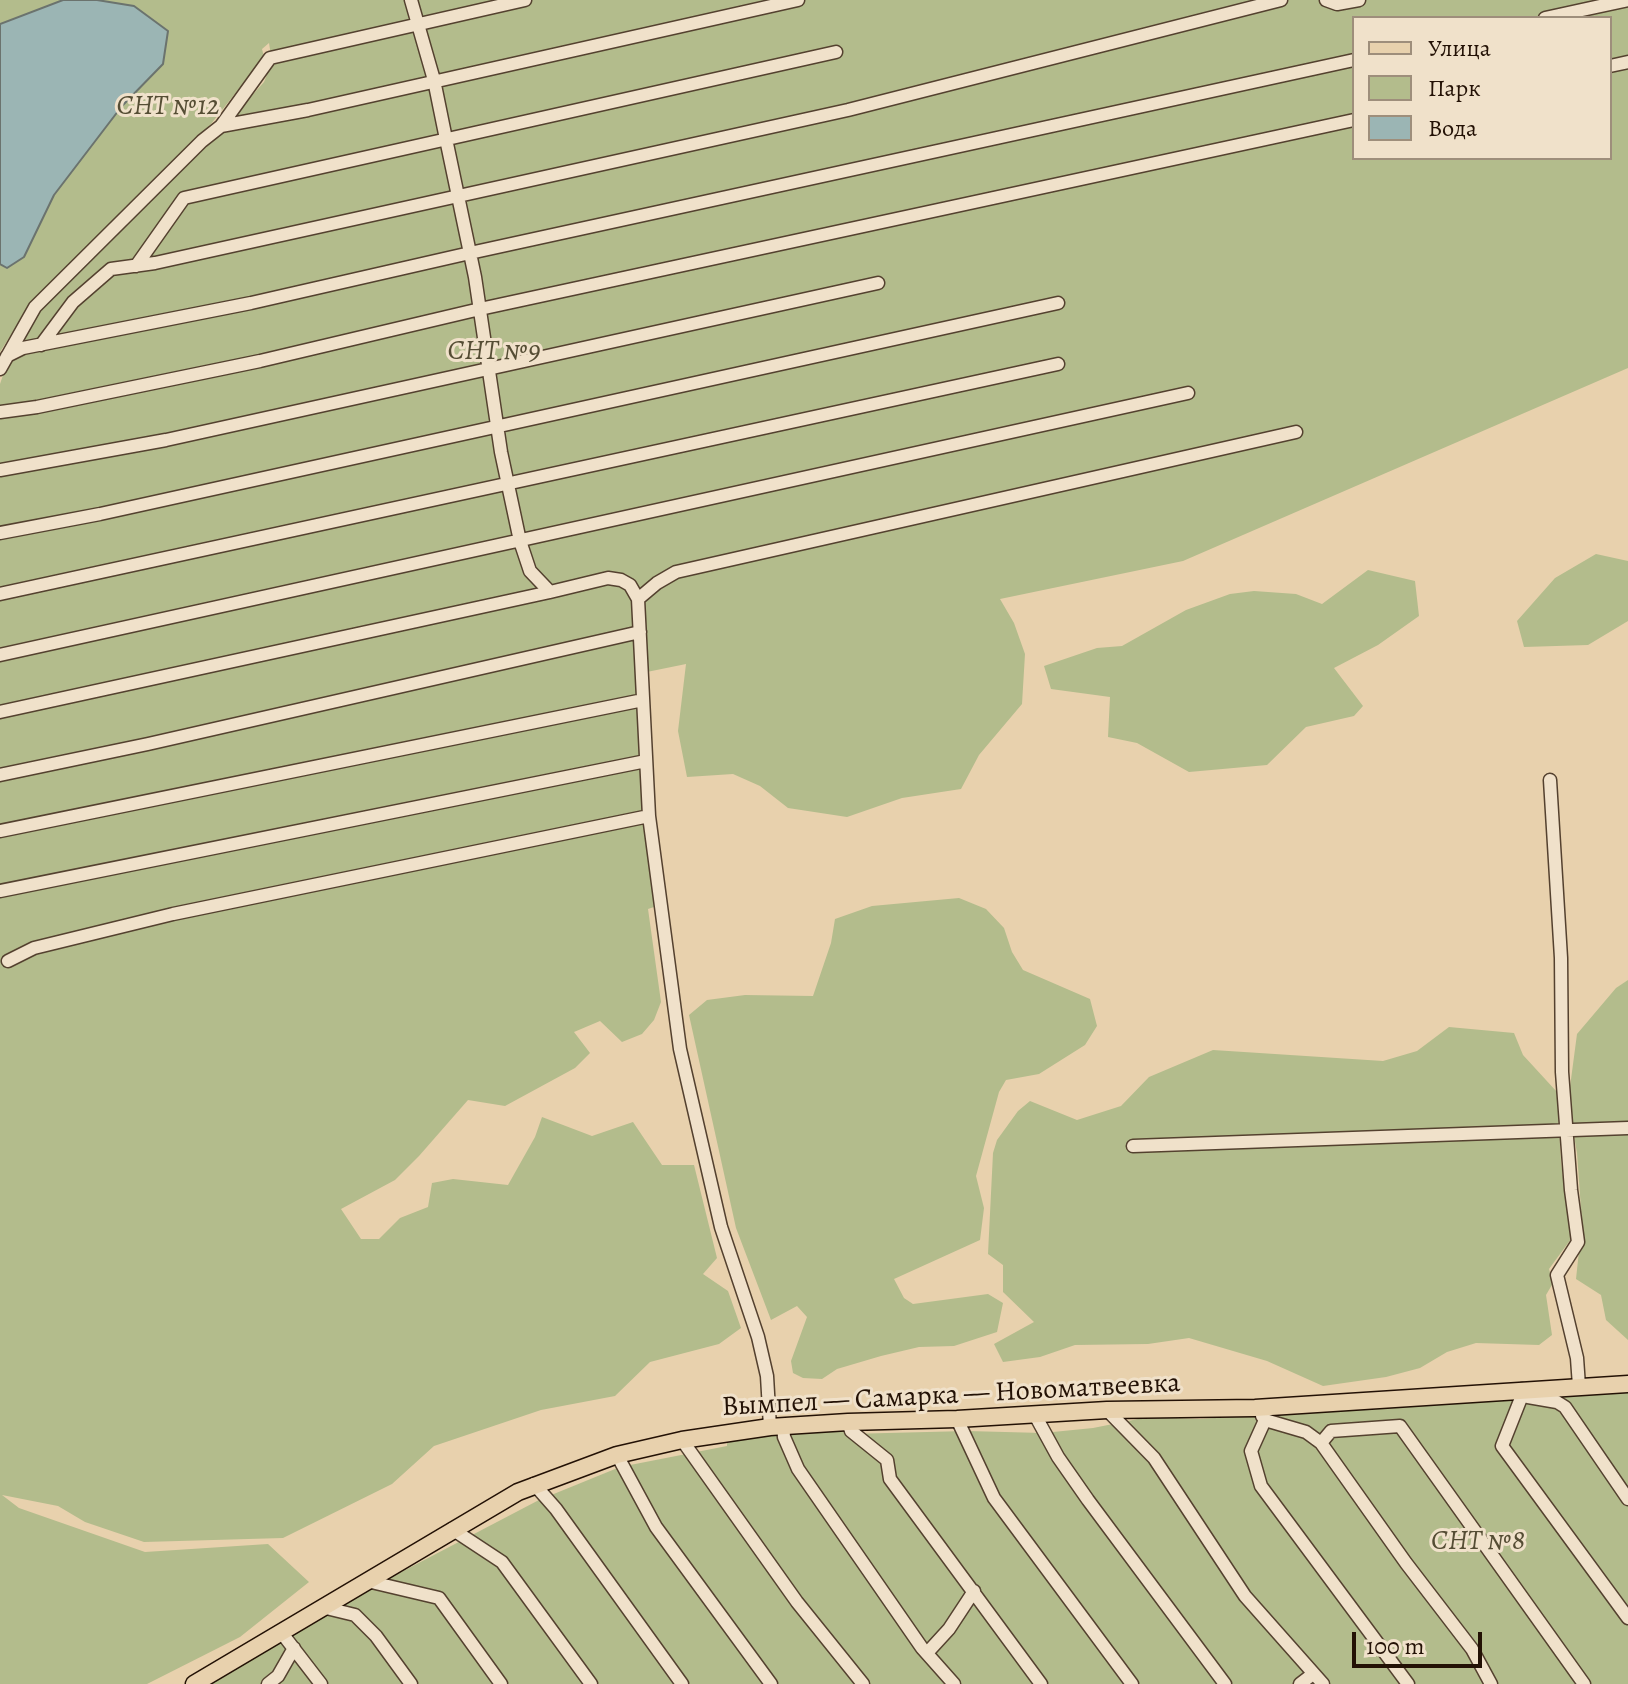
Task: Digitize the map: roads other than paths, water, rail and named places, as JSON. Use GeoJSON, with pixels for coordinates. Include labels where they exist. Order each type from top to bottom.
{"type":"FeatureCollection","features":[{"type":"Feature","properties":{"kind":"main road","name":"Вымпел — Самарка — Новоматвеевка"},"geometry":{"type":"LineString","coordinates":[[194,1684],[452,1529],[534,1484],[617,1455],[682,1440],[776,1426],[1107,1410],[1260,1414],[1628,1384]]}},
{"type":"Feature","properties":{"kind":"street"},"geometry":{"type":"LineString","coordinates":[[411,0],[434,80],[470,253],[496,426],[520,541],[530,571],[550,592]]}},
{"type":"Feature","properties":{"kind":"street"},"geometry":{"type":"LineString","coordinates":[[0,369],[35,307],[202,141],[221,126],[270,58],[525,0]]}},
{"type":"Feature","properties":{"kind":"street"},"geometry":{"type":"LineString","coordinates":[[221,126],[308,110],[798,0]]}},
{"type":"Feature","properties":{"kind":"street"},"geometry":{"type":"LineString","coordinates":[[41,345],[73,302],[111,269],[848,110],[1281,0]]}},
{"type":"Feature","properties":{"kind":"street"},"geometry":{"type":"LineString","coordinates":[[1326,0],[1337,4],[1359,0]]}},
{"type":"Feature","properties":{"kind":"street"},"geometry":{"type":"LineString","coordinates":[[1554,16],[1628,0]]}},
{"type":"Feature","properties":{"kind":"street"},"geometry":{"type":"LineString","coordinates":[[136,266],[184,198],[836,52]]}},
{"type":"Feature","properties":{"kind":"street"},"geometry":{"type":"LineString","coordinates":[[7,356],[23,348],[251,303],[1352,60]]}},
{"type":"Feature","properties":{"kind":"street"},"geometry":{"type":"LineString","coordinates":[[0,412],[260,361],[480,309],[1352,120]]}},
{"type":"Feature","properties":{"kind":"street"},"geometry":{"type":"LineString","coordinates":[[0,470],[166,440],[878,283]]}},
{"type":"Feature","properties":{"kind":"street"},"geometry":{"type":"LineString","coordinates":[[0,533],[100,514],[1058,303]]}},
{"type":"Feature","properties":{"kind":"street"},"geometry":{"type":"LineString","coordinates":[[0,594],[1058,364]]}},
{"type":"Feature","properties":{"kind":"street"},"geometry":{"type":"LineString","coordinates":[[0,655],[1188,393]]}},
{"type":"Feature","properties":{"kind":"street"},"geometry":{"type":"LineString","coordinates":[[638,599],[676,572],[1296,432]]}},
{"type":"Feature","properties":{"kind":"street"},"geometry":{"type":"LineString","coordinates":[[0,712],[608,578],[630,585],[638,599],[649,816],[680,1049],[721,1227],[758,1337],[776,1426],[798,1469],[927,1653],[954,1684]]}},
{"type":"Feature","properties":{"kind":"street"},"geometry":{"type":"LineString","coordinates":[[0,775],[640,632]]}},
{"type":"Feature","properties":{"kind":"street"},"geometry":{"type":"LineString","coordinates":[[0,831],[643,700]]}},
{"type":"Feature","properties":{"kind":"street"},"geometry":{"type":"LineString","coordinates":[[0,891],[646,761]]}},
{"type":"Feature","properties":{"kind":"street"},"geometry":{"type":"LineString","coordinates":[[1550,780],[1561,958],[1562,1072],[1578,1242],[1557,1275],[1577,1358],[1579,1386]]}},
{"type":"Feature","properties":{"kind":"street"},"geometry":{"type":"LineString","coordinates":[[8,961],[34,948],[173,914],[649,816]]}},
{"type":"Feature","properties":{"kind":"street"},"geometry":{"type":"LineString","coordinates":[[1133,1146],[1628,1128]]}},
{"type":"Feature","properties":{"kind":"street"},"geometry":{"type":"LineString","coordinates":[[1628,1499],[1565,1407],[1557,1402],[1528,1397],[1523,1391],[1502,1446],[1628,1618]]}},
{"type":"Feature","properties":{"kind":"street"},"geometry":{"type":"LineString","coordinates":[[1107,1410],[1154,1458],[1245,1596],[1318,1679],[1300,1684]]}},
{"type":"Feature","properties":{"kind":"street"},"geometry":{"type":"LineString","coordinates":[[1408,1684],[1261,1486],[1251,1451],[1260,1414],[1306,1432],[1321,1443],[1472,1649],[1491,1684]]}},
{"type":"Feature","properties":{"kind":"street"},"geometry":{"type":"LineString","coordinates":[[1035,1415],[1058,1457],[1088,1500],[1225,1684]]}},
{"type":"Feature","properties":{"kind":"street"},"geometry":{"type":"LineString","coordinates":[[957,1419],[994,1498],[1132,1684]]}},
{"type":"Feature","properties":{"kind":"street"},"geometry":{"type":"LineString","coordinates":[[848,1422],[851,1431],[887,1460],[890,1479],[1041,1684]]}},
{"type":"Feature","properties":{"kind":"street"},"geometry":{"type":"LineString","coordinates":[[1321,1443],[1331,1431],[1400,1426],[1584,1684]]}},
{"type":"Feature","properties":{"kind":"street"},"geometry":{"type":"LineString","coordinates":[[682,1440],[797,1602],[863,1684]]}},
{"type":"Feature","properties":{"kind":"street"},"geometry":{"type":"LineString","coordinates":[[617,1455],[656,1527],[771,1684]]}},
{"type":"Feature","properties":{"kind":"street"},"geometry":{"type":"LineString","coordinates":[[534,1484],[556,1509],[682,1684]]}},
{"type":"Feature","properties":{"kind":"street"},"geometry":{"type":"LineString","coordinates":[[452,1529],[502,1562],[591,1684]]}},
{"type":"Feature","properties":{"kind":"street"},"geometry":{"type":"LineString","coordinates":[[367,1581],[439,1598],[501,1684]]}},
{"type":"Feature","properties":{"kind":"street"},"geometry":{"type":"LineString","coordinates":[[927,1653],[949,1629],[974,1591]]}},
{"type":"Feature","properties":{"kind":"street"},"geometry":{"type":"LineString","coordinates":[[322,1607],[355,1615],[376,1636],[411,1684]]}},
{"type":"Feature","properties":{"kind":"street"},"geometry":{"type":"LineString","coordinates":[[281,1632],[321,1684]]}},
{"type":"Feature","properties":{"kind":"street"},"geometry":{"type":"LineString","coordinates":[[268,1684],[278,1676],[294,1648]]}},
{"type":"Feature","properties":{"kind":"water"},"geometry":{"type":"Polygon","coordinates":[[[63,0],[97,0],[134,6],[168,31],[163,64],[122,106],[54,195],[24,257],[7,268],[0,264],[0,24],[63,0]]]}},
{"type":"Feature","properties":{"kind":"park label","name":"СНТ №12"},"geometry":{"type":"Point","coordinates":[168,107]}},
{"type":"Feature","properties":{"kind":"park label","name":"СНТ №9"},"geometry":{"type":"Point","coordinates":[494,352]}},
{"type":"Feature","properties":{"kind":"park label","name":"СНТ №8"},"geometry":{"type":"Point","coordinates":[1478,1542]}}]}
